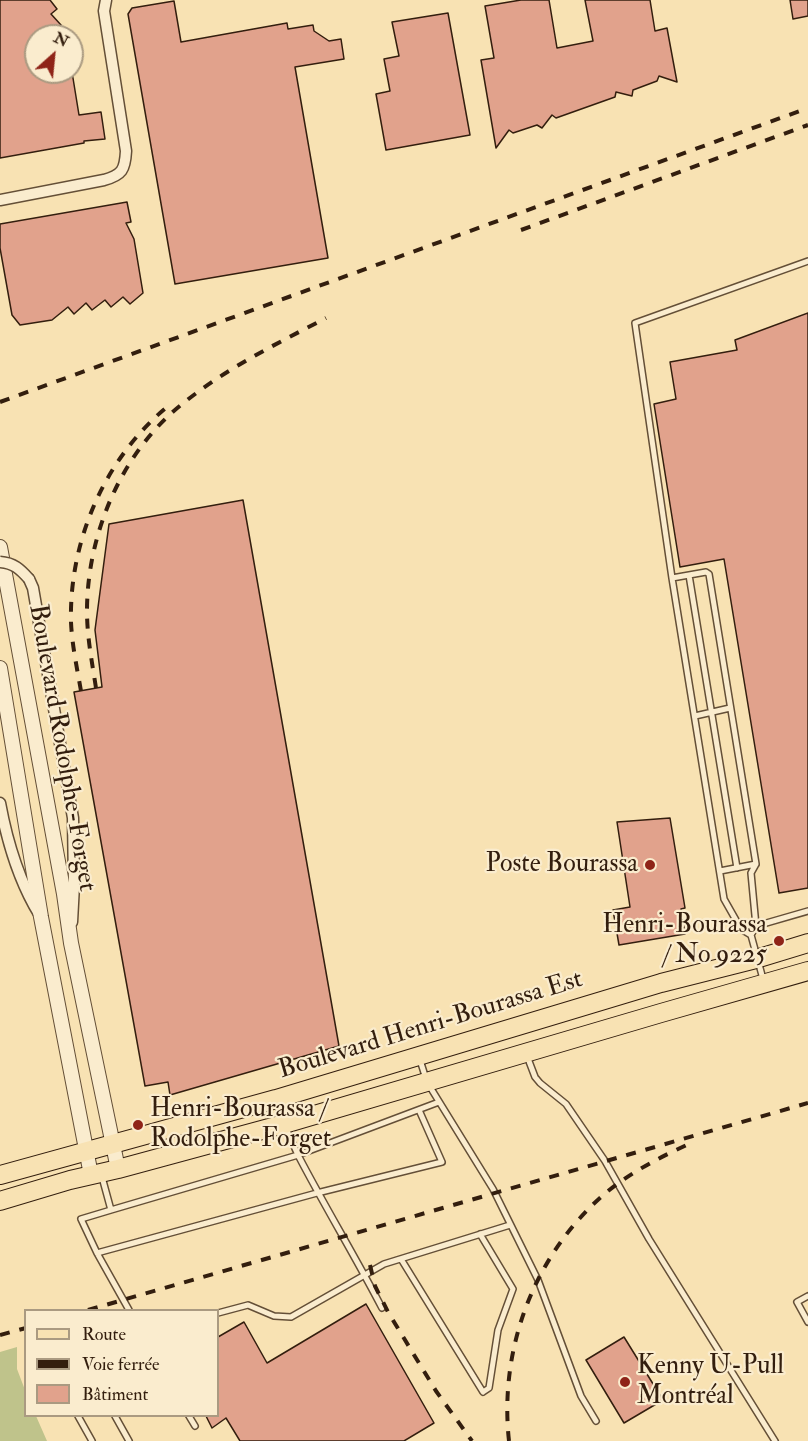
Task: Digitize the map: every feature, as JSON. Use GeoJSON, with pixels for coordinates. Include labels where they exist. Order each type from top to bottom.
{"type":"FeatureCollection","features":[{"type":"Feature","properties":{"kind":"main road","name":"Boulevard Henri-Bourassa Est"},"geometry":{"type":"LineString","coordinates":[[0,1175],[276,1099],[661,983],[808,943]]}},
{"type":"Feature","properties":{"kind":"main road","name":"Boulevard Henri-Bourassa Est"},"geometry":{"type":"LineString","coordinates":[[0,1201],[70,1180],[284,1124],[808,971]]}},
{"type":"Feature","properties":{"kind":"street"},"geometry":{"type":"LineString","coordinates":[[0,200],[104,180],[115,177],[122,171],[126,151],[104,12],[105,1]]}},
{"type":"Feature","properties":{"kind":"street","name":"Boulevard Rodolphe-Forget"},"geometry":{"type":"LineString","coordinates":[[0,547],[71,943],[112,1143],[103,1172]]}},
{"type":"Feature","properties":{"kind":"street","name":"Boulevard Rodolphe-Forget"},"geometry":{"type":"LineString","coordinates":[[0,562],[20,568],[33,588],[73,818],[74,885],[71,943]]}},
{"type":"Feature","properties":{"kind":"street","name":"Boulevard Rodolphe-Forget"},"geometry":{"type":"LineString","coordinates":[[0,668],[41,917],[86,1150],[103,1172]]}},
{"type":"Feature","properties":{"kind":"street","name":"Boulevard Rodolphe-Forget"},"geometry":{"type":"LineString","coordinates":[[0,803],[15,860],[31,902],[41,917]]}},
{"type":"Feature","properties":{"kind":"lane"},"geometry":{"type":"LineString","coordinates":[[751,935],[741,929],[724,899],[672,578],[634,323],[808,261]]}},
{"type":"Feature","properties":{"kind":"lane"},"geometry":{"type":"LineString","coordinates":[[672,578],[706,572],[709,574],[756,864],[750,873],[756,926],[751,935],[764,984]]}},
{"type":"Feature","properties":{"kind":"lane"},"geometry":{"type":"LineString","coordinates":[[689,575],[737,868]]}},
{"type":"Feature","properties":{"kind":"lane"},"geometry":{"type":"LineString","coordinates":[[695,716],[730,708]]}},
{"type":"Feature","properties":{"kind":"lane"},"geometry":{"type":"LineString","coordinates":[[720,871],[756,864]]}},
{"type":"Feature","properties":{"kind":"lane"},"geometry":{"type":"LineString","coordinates":[[756,926],[808,911]]}},
{"type":"Feature","properties":{"kind":"lane"},"geometry":{"type":"LineString","coordinates":[[525,1053],[535,1077],[566,1104],[605,1161],[649,1239],[775,1441]]}},
{"type":"Feature","properties":{"kind":"lane"},"geometry":{"type":"LineString","coordinates":[[418,1056],[427,1082],[493,1189],[543,1291],[580,1396],[596,1421]]}},
{"type":"Feature","properties":{"kind":"lane"},"geometry":{"type":"LineString","coordinates":[[276,1099],[298,1155],[382,1308]]}},
{"type":"Feature","properties":{"kind":"lane"},"geometry":{"type":"LineString","coordinates":[[128,1309],[81,1219],[298,1155],[439,1102]]}},
{"type":"Feature","properties":{"kind":"lane"},"geometry":{"type":"LineString","coordinates":[[97,1253],[317,1192],[442,1162],[419,1110]]}},
{"type":"Feature","properties":{"kind":"lane"},"geometry":{"type":"LineString","coordinates":[[103,1172],[111,1210]]}},
{"type":"Feature","properties":{"kind":"lane"},"geometry":{"type":"LineString","coordinates":[[219,1313],[248,1305],[274,1316],[291,1317],[384,1264],[510,1225]]}},
{"type":"Feature","properties":{"kind":"lane"},"geometry":{"type":"LineString","coordinates":[[401,1259],[483,1392],[489,1388],[498,1330],[513,1289],[480,1234]]}},
{"type":"Feature","properties":{"kind":"lane"},"geometry":{"type":"LineString","coordinates":[[808,1296],[797,1302],[808,1322]]}},
{"type":"Feature","properties":{"kind":"lane"},"geometry":{"type":"LineString","coordinates":[[79,1417],[92,1441]]}},
{"type":"Feature","properties":{"kind":"lane"},"geometry":{"type":"LineString","coordinates":[[116,1417],[129,1441]]}},
{"type":"Feature","properties":{"kind":"lane"},"geometry":{"type":"LineString","coordinates":[[190,1417],[195,1426]]}},
{"type":"Feature","properties":{"kind":"green space"},"geometry":{"type":"Polygon","coordinates":[[[17,1347],[17,1369],[24,1387],[24,1417],[36,1417],[47,1441],[0,1441],[0,1352],[17,1347]]]}},
{"type":"Feature","properties":{"kind":"building"},"geometry":{"type":"Polygon","coordinates":[[[0,0],[50,0],[57,9],[51,14],[60,24],[24,24],[24,84],[74,84],[79,115],[101,112],[105,139],[0,158],[0,0]]]}},
{"type":"Feature","properties":{"kind":"building"},"geometry":{"type":"Polygon","coordinates":[[[521,0],[549,0],[557,48],[593,41],[585,0],[650,0],[655,31],[667,28],[677,82],[659,76],[657,81],[633,90],[632,96],[616,92],[615,97],[556,118],[552,115],[542,128],[537,125],[513,133],[509,130],[496,148],[481,60],[494,58],[485,6],[521,0]]]}},
{"type":"Feature","properties":{"kind":"building"},"geometry":{"type":"Polygon","coordinates":[[[790,0],[808,0],[808,16],[793,19],[790,0]]]}},
{"type":"Feature","properties":{"kind":"building"},"geometry":{"type":"Polygon","coordinates":[[[174,1],[181,42],[287,23],[288,29],[313,25],[314,31],[329,41],[341,39],[344,59],[295,67],[328,258],[175,284],[128,14],[132,8],[174,1]]]}},
{"type":"Feature","properties":{"kind":"building"},"geometry":{"type":"Polygon","coordinates":[[[448,13],[470,135],[386,150],[376,94],[390,91],[384,59],[399,56],[392,22],[448,13]]]}},
{"type":"Feature","properties":{"kind":"building"},"geometry":{"type":"Polygon","coordinates":[[[127,202],[131,222],[126,223],[134,239],[143,293],[130,304],[123,297],[111,307],[105,300],[92,310],[86,303],[74,314],[68,307],[52,320],[20,325],[12,315],[0,248],[0,224],[127,202]]]}},
{"type":"Feature","properties":{"kind":"building"},"geometry":{"type":"Polygon","coordinates":[[[808,313],[808,888],[779,893],[724,559],[680,567],[654,404],[676,399],[670,362],[737,350],[735,340],[808,313]]]}},
{"type":"Feature","properties":{"kind":"building"},"geometry":{"type":"Polygon","coordinates":[[[243,500],[339,1046],[170,1095],[168,1082],[145,1086],[74,692],[102,687],[95,630],[109,524],[243,500]]]}},
{"type":"Feature","properties":{"kind":"building","name":"Poste Bourassa"},"geometry":{"type":"Polygon","coordinates":[[[670,818],[685,908],[681,909],[685,934],[619,945],[613,910],[630,907],[617,822],[670,818]]]}},
{"type":"Feature","properties":{"kind":"building"},"geometry":{"type":"Polygon","coordinates":[[[366,1304],[434,1423],[404,1441],[240,1441],[226,1418],[212,1428],[206,1417],[219,1417],[219,1336],[244,1322],[267,1363],[366,1304]]]}},
{"type":"Feature","properties":{"kind":"building","name":"Kenny U-Pull Montréal"},"geometry":{"type":"Polygon","coordinates":[[[624,1337],[663,1400],[624,1423],[586,1360],[624,1337]]]}},
{"type":"Feature","properties":{"kind":"railway"},"geometry":{"type":"LineString","coordinates":[[0,402],[808,108]]}},
{"type":"Feature","properties":{"kind":"railway"},"geometry":{"type":"LineString","coordinates":[[521,230],[808,125]]}},
{"type":"Feature","properties":{"kind":"railway"},"geometry":{"type":"LineString","coordinates":[[96,688],[88,630],[89,582],[93,554],[101,525],[125,471],[160,425],[198,392],[251,358],[326,318]]}},
{"type":"Feature","properties":{"kind":"railway"},"geometry":{"type":"LineString","coordinates":[[81,691],[71,622],[76,562],[84,533],[108,477],[125,451],[167,407]]}},
{"type":"Feature","properties":{"kind":"railway"},"geometry":{"type":"LineString","coordinates":[[91,1309],[808,1103]]}},
{"type":"Feature","properties":{"kind":"railway"},"geometry":{"type":"LineString","coordinates":[[509,1441],[507,1407],[516,1340],[539,1277],[577,1221],[601,1197],[644,1167],[691,1143]]}},
{"type":"Feature","properties":{"kind":"railway"},"geometry":{"type":"LineString","coordinates":[[370,1265],[375,1286],[388,1312],[436,1391],[472,1441]]}},
{"type":"Feature","properties":{"kind":"railway"},"geometry":{"type":"LineString","coordinates":[[0,1335],[24,1329]]}},
{"type":"Feature","properties":{"kind":"place","name":"Poste Bourassa"},"geometry":{"type":"Point","coordinates":[650,865]}},
{"type":"Feature","properties":{"kind":"place","name":"Henri-Bourassa / No 9225"},"geometry":{"type":"Point","coordinates":[779,941]}},
{"type":"Feature","properties":{"kind":"place","name":"Henri-Bourassa / Rodolphe-Forget"},"geometry":{"type":"Point","coordinates":[138,1125]}},
{"type":"Feature","properties":{"kind":"place","name":"Kenny U-Pull Montréal"},"geometry":{"type":"Point","coordinates":[625,1382]}}]}
